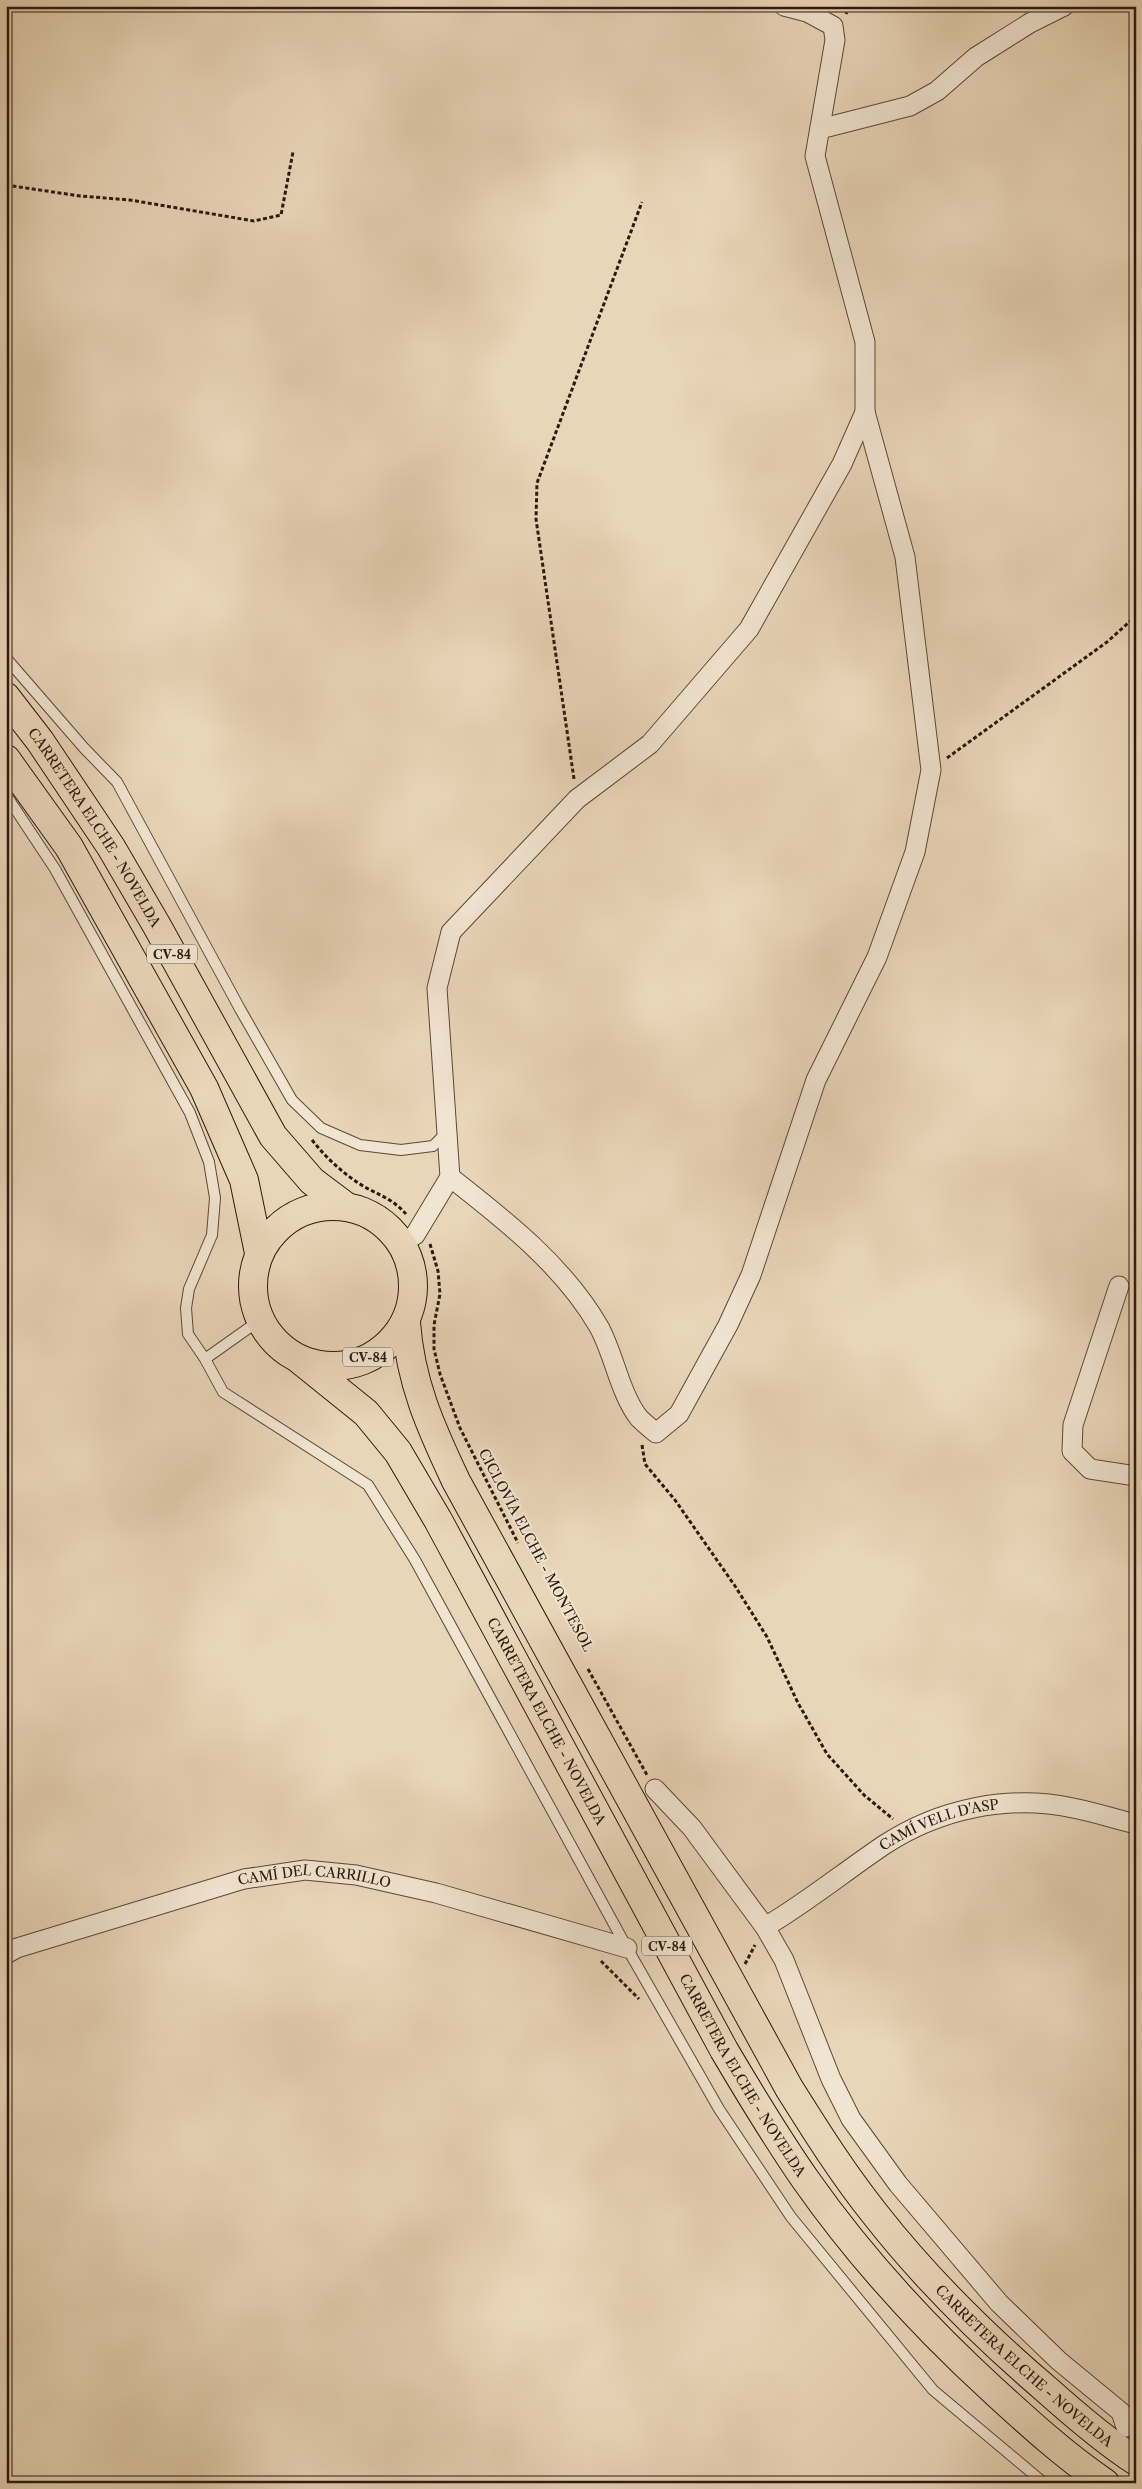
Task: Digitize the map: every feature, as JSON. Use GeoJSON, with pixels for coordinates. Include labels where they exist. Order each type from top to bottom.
{"type":"FeatureCollection","features":[{"type":"Feature","properties":{"kind":"main road","name":"CARRETERA ELCHE - NOVELDA"},"geometry":{"type":"LineString","coordinates":[[6,696],[40,741],[111,847],[273,1136],[312,1181],[344,1205]]}},
{"type":"Feature","properties":{"kind":"main road","name":"CV-84"},"geometry":{"type":"LineString","coordinates":[[6,759],[69,847],[204,1088],[244,1180],[259,1254]]}},
{"type":"Feature","properties":{"kind":"main road","name":"CV-84"},"geometry":{"type":"LineString","coordinates":[[344,1205],[377,1217],[411,1235],[410,1257],[415,1284],[406,1322],[386,1348],[355,1364],[316,1364],[299,1359],[276,1343],[260,1320],[254,1302],[252,1281],[259,1254],[278,1227],[313,1207],[344,1205]]}},
{"type":"Feature","properties":{"kind":"main road","name":"CARRETERA ELCHE - NOVELDA"},"geometry":{"type":"LineString","coordinates":[[406,1322],[411,1366],[418,1394],[432,1431],[456,1481],[789,2088],[835,2159],[869,2206],[921,2268],[1023,2370],[1077,2416],[1136,2461]]}},
{"type":"Feature","properties":{"kind":"main road","name":"CARRETERA ELCHE - NOVELDA"},"geometry":{"type":"LineString","coordinates":[[299,1359],[366,1413],[398,1452],[438,1520],[724,2050],[762,2114],[805,2180],[865,2256],[917,2316],[1020,2415],[1085,2469],[1105,2483]]}},
{"type":"Feature","properties":{"kind":"street"},"geometry":{"type":"LineString","coordinates":[[450,1178],[508,1222],[564,1278],[599,1328],[620,1380],[638,1417],[656,1433],[679,1414],[728,1326],[751,1275],[816,1080],[877,957],[916,852],[931,770],[905,557],[865,412],[865,342],[815,156],[835,40],[833,26],[808,12],[784,6]]}},
{"type":"Feature","properties":{"kind":"street"},"geometry":{"type":"LineString","coordinates":[[820,129],[910,106],[936,91],[976,57],[1030,23],[1064,6]]}},
{"type":"Feature","properties":{"kind":"street"},"geometry":{"type":"LineString","coordinates":[[411,1235],[450,1178],[437,988],[451,932],[577,799],[650,744],[749,629],[842,464],[865,412]]}},
{"type":"Feature","properties":{"kind":"street"},"geometry":{"type":"LineString","coordinates":[[1119,1286],[1073,1425],[1072,1451],[1090,1469],[1136,1476]]}},
{"type":"Feature","properties":{"kind":"street"},"geometry":{"type":"LineString","coordinates":[[655,1789],[692,1828],[765,1927],[784,1960],[831,2079],[851,2119],[898,2184],[999,2303],[1059,2361],[1121,2412],[1126,2427]]}},
{"type":"Feature","properties":{"kind":"street","name":"CAMÍ VELL D'ASP"},"geometry":{"type":"LineString","coordinates":[[765,1927],[794,1910],[886,1844],[954,1812],[997,1803],[1039,1803],[1073,1808],[1136,1824]]}},
{"type":"Feature","properties":{"kind":"street","name":"CAMÍ DEL CARRILLO"},"geometry":{"type":"LineString","coordinates":[[6,1954],[17,1948],[244,1879],[305,1870],[356,1875],[436,1893],[627,1948]]}},
{"type":"Feature","properties":{"kind":"lane"},"geometry":{"type":"LineString","coordinates":[[6,658],[84,748],[117,782],[240,1009],[292,1100],[321,1128],[360,1145],[401,1150],[433,1146],[447,1132]]}},
{"type":"Feature","properties":{"kind":"lane"},"geometry":{"type":"LineString","coordinates":[[6,795],[55,869],[190,1113],[209,1162],[215,1198],[212,1236],[189,1289],[186,1308],[188,1334],[205,1359],[223,1392],[368,1485],[415,1560],[627,1948],[719,2109],[791,2217],[933,2390],[1044,2483]]}},
{"type":"Feature","properties":{"kind":"lane"},"geometry":{"type":"LineString","coordinates":[[205,1359],[260,1320]]}},
{"type":"Feature","properties":{"kind":"path"},"geometry":{"type":"LineString","coordinates":[[6,185],[80,196],[130,200],[254,221],[281,215],[293,152]]}},
{"type":"Feature","properties":{"kind":"path"},"geometry":{"type":"LineString","coordinates":[[577,799],[536,519],[537,483],[642,202]]}},
{"type":"Feature","properties":{"kind":"path"},"geometry":{"type":"LineString","coordinates":[[6,410],[8,419],[6,424]]}},
{"type":"Feature","properties":{"kind":"path"},"geometry":{"type":"LineString","coordinates":[[931,770],[1107,642],[1136,616]]}},
{"type":"Feature","properties":{"kind":"path","name":"CICLOVÍA ELCHE - MONTESOL"},"geometry":{"type":"LineString","coordinates":[[309,1136],[332,1163],[355,1181],[386,1196],[400,1206],[411,1235],[430,1245],[438,1272],[440,1294],[434,1324],[434,1341],[440,1374],[460,1428],[520,1545]]}},
{"type":"Feature","properties":{"kind":"path"},"geometry":{"type":"LineString","coordinates":[[650,1428],[641,1442],[645,1464],[676,1500],[735,1586],[767,1638],[798,1703],[827,1754],[864,1795],[909,1832]]}},
{"type":"Feature","properties":{"kind":"path","name":"CICLOVÍA ELCHE - MONTESOL"},"geometry":{"type":"LineString","coordinates":[[584,1664],[655,1789]]}},
{"type":"Feature","properties":{"kind":"path"},"geometry":{"type":"LineString","coordinates":[[600,1960],[640,2000]]}}]}
